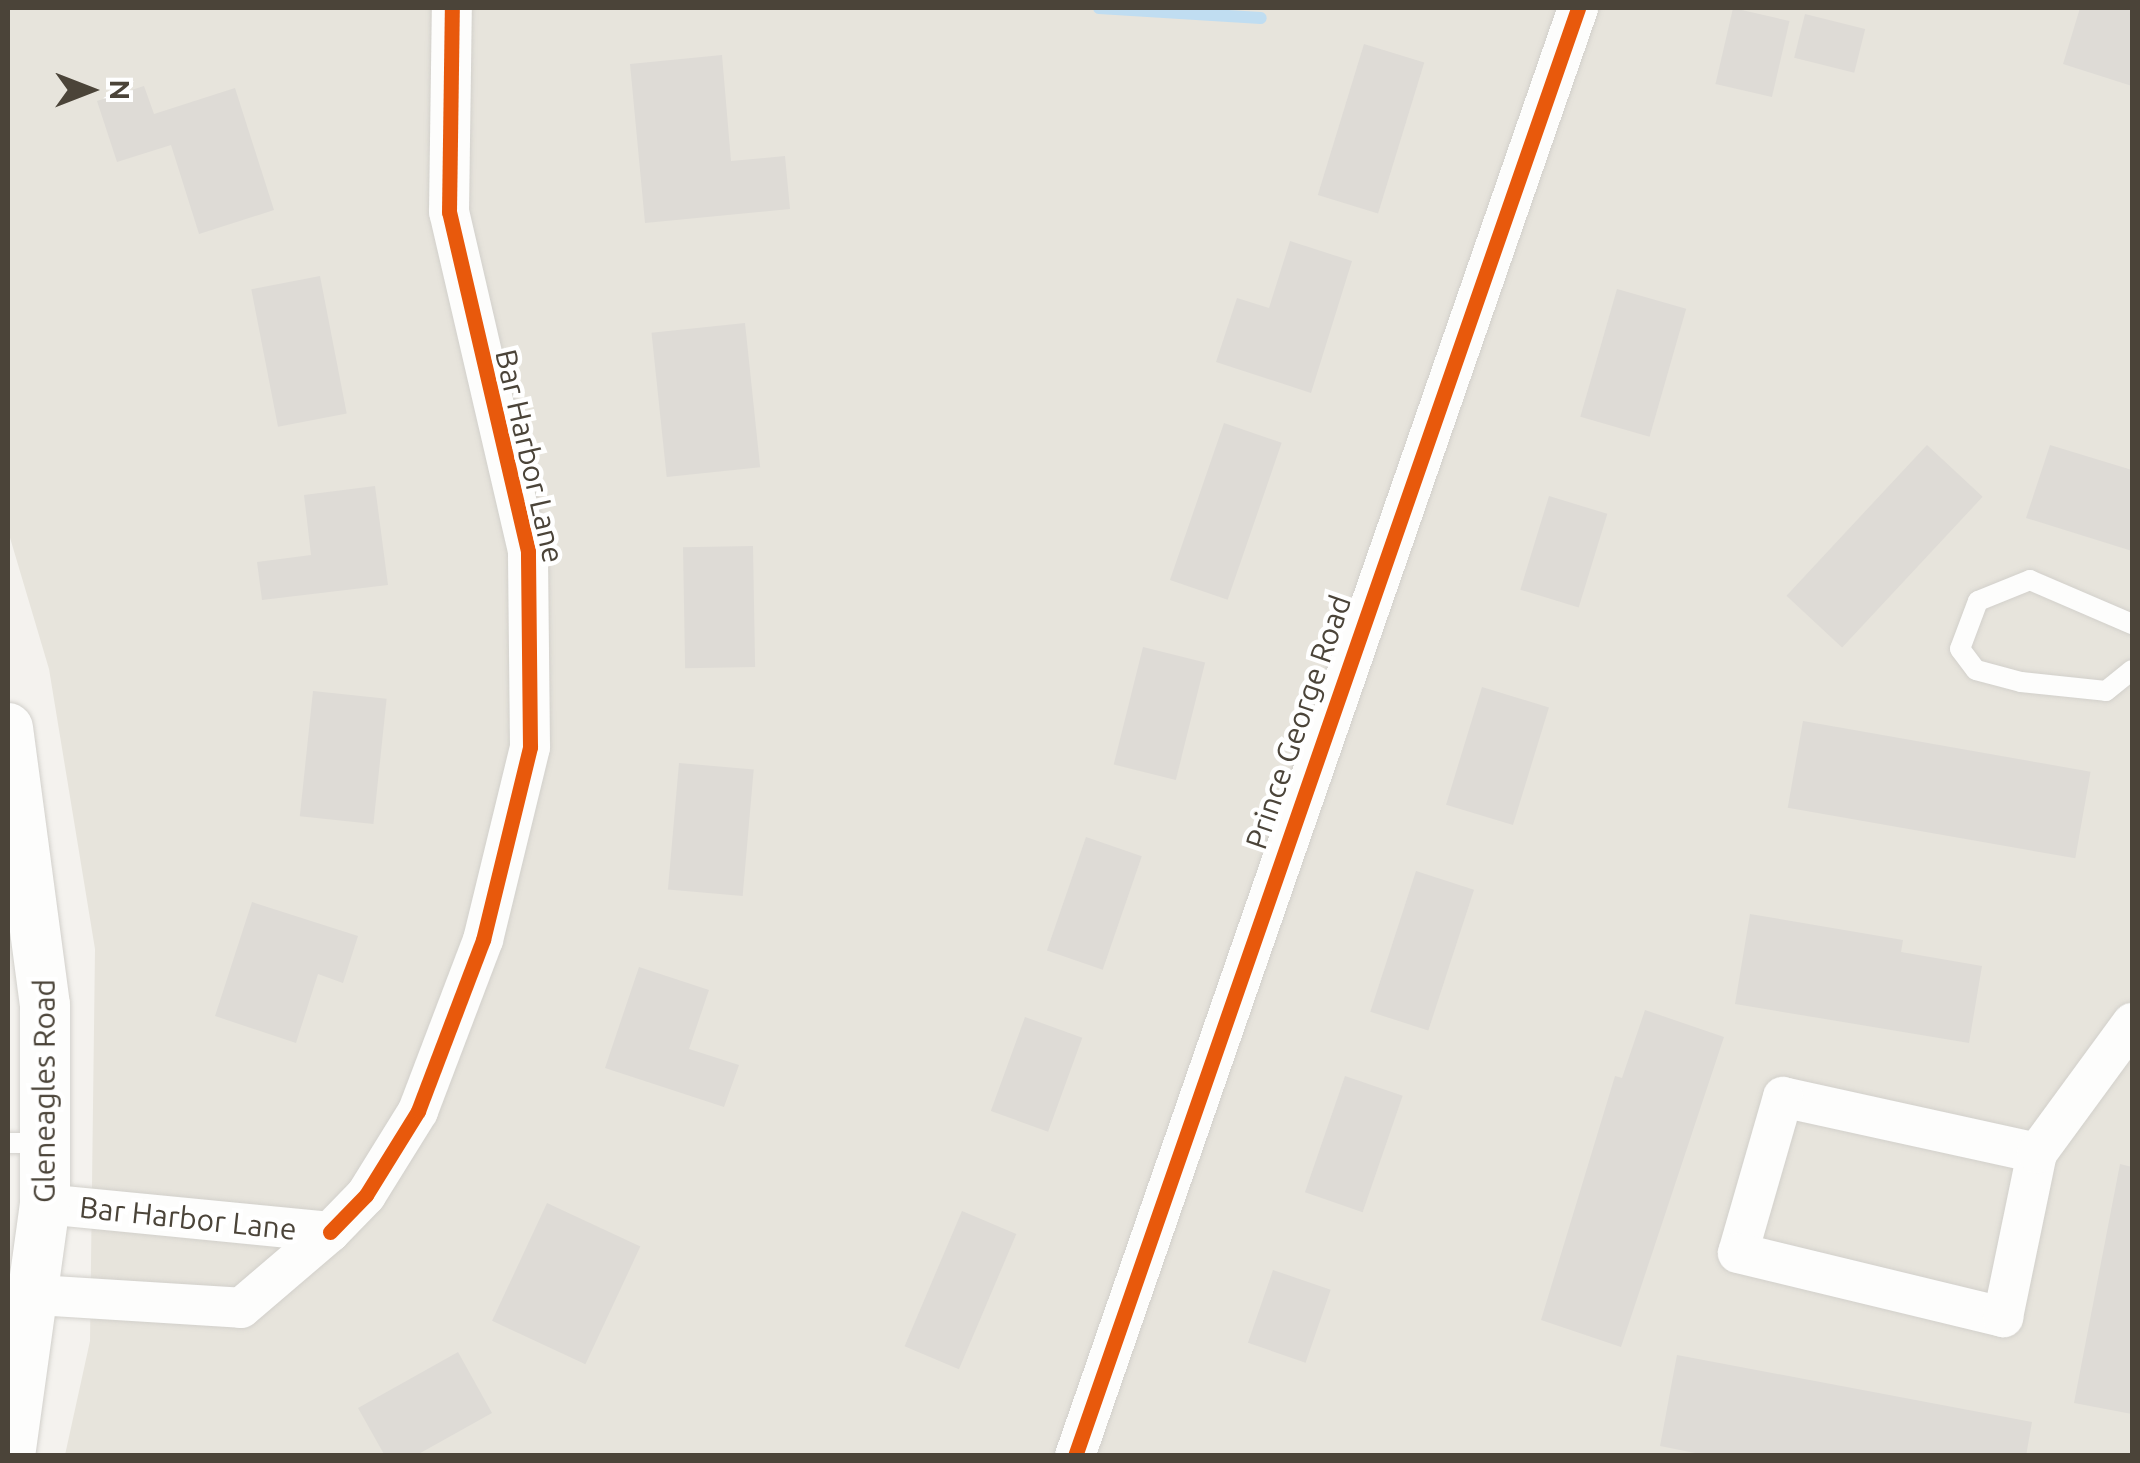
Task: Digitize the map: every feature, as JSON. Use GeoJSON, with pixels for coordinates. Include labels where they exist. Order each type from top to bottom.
{"type":"FeatureCollection","features":[{"type":"Feature","properties":{"kind":"street","name":"Bar Harbor Lane"},"geometry":{"type":"LineString","coordinates":[[36,1295],[240,1308],[330,1232],[366,1195],[418,1112],[484,940],[530,748],[528,551],[450,212],[452,8]]}},
{"type":"Feature","properties":{"kind":"street","name":"Prince George Road"},"geometry":{"type":"LineString","coordinates":[[1075,1456],[1578,8]]}},
{"type":"Feature","properties":{"kind":"street","name":"Gleneagles Road"},"geometry":{"type":"LineString","coordinates":[[8,728],[43,955],[26,1143],[45,1204],[36,1295],[10,1456]]}},
{"type":"Feature","properties":{"kind":"street"},"geometry":{"type":"LineString","coordinates":[[2037,1153],[1783,1097],[1738,1253],[2003,1316],[2037,1153],[2132,1022]]}},
{"type":"Feature","properties":{"kind":"street","name":"Bar Harbor Lane"},"geometry":{"type":"LineString","coordinates":[[45,1204],[330,1232]]}},
{"type":"Feature","properties":{"kind":"lane"},"geometry":{"type":"LineString","coordinates":[[2132,624],[2030,580],[1978,601],[1960,648],[1976,670],[2021,682],[2106,691],[2132,670]]}},
{"type":"Feature","properties":{"kind":"shaded area"},"geometry":{"type":"Polygon","coordinates":[[[8,8],[2132,8],[2132,1455],[65,1455],[90,1341],[95,949],[49,669],[8,531],[8,8]]]}},
{"type":"Feature","properties":{"kind":"building"},"geometry":{"type":"Polygon","coordinates":[[[1733,8],[1790,21],[1772,97],[1715,84],[1733,8]]]}},
{"type":"Feature","properties":{"kind":"building"},"geometry":{"type":"Polygon","coordinates":[[[2080,8],[2132,8],[2132,86],[2063,64],[2080,8]]]}},
{"type":"Feature","properties":{"kind":"building"},"geometry":{"type":"Polygon","coordinates":[[[1805,14],[1865,29],[1854,73],[1794,58],[1805,14]]]}},
{"type":"Feature","properties":{"kind":"building"},"geometry":{"type":"Polygon","coordinates":[[[1364,44],[1424,62],[1378,214],[1318,195],[1364,44]]]}},
{"type":"Feature","properties":{"kind":"building"},"geometry":{"type":"Polygon","coordinates":[[[722,55],[731,161],[785,156],[790,209],[645,223],[630,64],[722,55]]]}},
{"type":"Feature","properties":{"kind":"building"},"geometry":{"type":"Polygon","coordinates":[[[144,86],[154,114],[235,88],[274,210],[199,234],[171,145],[117,162],[97,101],[144,86]]]}},
{"type":"Feature","properties":{"kind":"building"},"geometry":{"type":"Polygon","coordinates":[[[1290,241],[1352,261],[1311,393],[1216,362],[1237,298],[1269,308],[1290,241]]]}},
{"type":"Feature","properties":{"kind":"building"},"geometry":{"type":"Polygon","coordinates":[[[320,276],[347,413],[278,427],[251,289],[320,276]]]}},
{"type":"Feature","properties":{"kind":"building"},"geometry":{"type":"Polygon","coordinates":[[[1617,289],[1686,309],[1650,437],[1580,417],[1617,289]]]}},
{"type":"Feature","properties":{"kind":"building"},"geometry":{"type":"Polygon","coordinates":[[[745,323],[760,467],[667,477],[652,333],[745,323]]]}},
{"type":"Feature","properties":{"kind":"building"},"geometry":{"type":"Polygon","coordinates":[[[1224,423],[1282,443],[1228,600],[1170,580],[1224,423]]]}},
{"type":"Feature","properties":{"kind":"building"},"geometry":{"type":"Polygon","coordinates":[[[1927,445],[1983,497],[1842,647],[1787,596],[1927,445]]]}},
{"type":"Feature","properties":{"kind":"building"},"geometry":{"type":"Polygon","coordinates":[[[2050,445],[2132,470],[2132,551],[2026,518],[2050,445]]]}},
{"type":"Feature","properties":{"kind":"building"},"geometry":{"type":"Polygon","coordinates":[[[375,486],[388,585],[262,600],[257,562],[311,555],[304,495],[375,486]]]}},
{"type":"Feature","properties":{"kind":"building"},"geometry":{"type":"Polygon","coordinates":[[[1549,496],[1607,514],[1579,608],[1520,590],[1549,496]]]}},
{"type":"Feature","properties":{"kind":"building"},"geometry":{"type":"Polygon","coordinates":[[[753,546],[755,667],[685,668],[683,547],[753,546]]]}},
{"type":"Feature","properties":{"kind":"building"},"geometry":{"type":"Polygon","coordinates":[[[1143,647],[1205,662],[1176,780],[1114,764],[1143,647]]]}},
{"type":"Feature","properties":{"kind":"building"},"geometry":{"type":"Polygon","coordinates":[[[1482,687],[1549,707],[1513,825],[1446,805],[1482,687]]]}},
{"type":"Feature","properties":{"kind":"building"},"geometry":{"type":"Polygon","coordinates":[[[313,691],[387,699],[373,824],[300,816],[313,691]]]}},
{"type":"Feature","properties":{"kind":"building"},"geometry":{"type":"Polygon","coordinates":[[[1803,721],[2091,772],[2075,858],[1788,808],[1803,721]]]}},
{"type":"Feature","properties":{"kind":"building"},"geometry":{"type":"Polygon","coordinates":[[[679,763],[754,770],[743,896],[668,890],[679,763]]]}},
{"type":"Feature","properties":{"kind":"building"},"geometry":{"type":"Polygon","coordinates":[[[1086,837],[1142,856],[1103,970],[1047,950],[1086,837]]]}},
{"type":"Feature","properties":{"kind":"building"},"geometry":{"type":"Polygon","coordinates":[[[1416,871],[1474,890],[1428,1031],[1370,1012],[1416,871]]]}},
{"type":"Feature","properties":{"kind":"building"},"geometry":{"type":"Polygon","coordinates":[[[252,902],[358,936],[343,983],[318,974],[296,1043],[215,1016],[252,902]]]}},
{"type":"Feature","properties":{"kind":"building"},"geometry":{"type":"Polygon","coordinates":[[[1750,914],[1903,940],[1901,952],[1982,966],[1969,1043],[1735,1004],[1750,914]]]}},
{"type":"Feature","properties":{"kind":"building"},"geometry":{"type":"Polygon","coordinates":[[[639,967],[709,990],[689,1049],[739,1065],[724,1107],[605,1068],[639,967]]]}},
{"type":"Feature","properties":{"kind":"building"},"geometry":{"type":"Polygon","coordinates":[[[1645,1010],[1724,1037],[1621,1347],[1541,1320],[1615,1076],[1622,1078],[1645,1010]]]}},
{"type":"Feature","properties":{"kind":"building"},"geometry":{"type":"Polygon","coordinates":[[[1025,1017],[1082,1038],[1048,1132],[991,1111],[1025,1017]]]}},
{"type":"Feature","properties":{"kind":"building"},"geometry":{"type":"Polygon","coordinates":[[[1345,1076],[1403,1096],[1363,1212],[1305,1192],[1345,1076]]]}},
{"type":"Feature","properties":{"kind":"building"},"geometry":{"type":"Polygon","coordinates":[[[2120,1164],[2132,1167],[2132,1414],[2074,1403],[2120,1164]]]}},
{"type":"Feature","properties":{"kind":"building"},"geometry":{"type":"Polygon","coordinates":[[[547,1203],[640,1247],[585,1364],[492,1321],[547,1203]]]}},
{"type":"Feature","properties":{"kind":"building"},"geometry":{"type":"Polygon","coordinates":[[[962,1211],[1016,1234],[959,1369],[905,1346],[962,1211]]]}},
{"type":"Feature","properties":{"kind":"building"},"geometry":{"type":"Polygon","coordinates":[[[1273,1270],[1331,1290],[1306,1363],[1248,1343],[1273,1270]]]}},
{"type":"Feature","properties":{"kind":"building"},"geometry":{"type":"Polygon","coordinates":[[[458,1352],[492,1413],[415,1456],[385,1456],[358,1408],[458,1352]]]}},
{"type":"Feature","properties":{"kind":"building"},"geometry":{"type":"Polygon","coordinates":[[[1677,1355],[2032,1422],[2026,1456],[1710,1456],[1660,1446],[1677,1355]]]}},
{"type":"Feature","properties":{"kind":"waterway"},"geometry":{"type":"LineString","coordinates":[[1099,8],[1261,18]]}},
{"type":"Feature","properties":{"kind":"cycle path"},"geometry":{"type":"LineString","coordinates":[[330,1232],[366,1195],[418,1111],[483,940],[530,747],[528,551],[449,212],[452,8]]}},
{"type":"Feature","properties":{"kind":"cycle path"},"geometry":{"type":"LineString","coordinates":[[1075,1456],[1578,8]]}}]}
